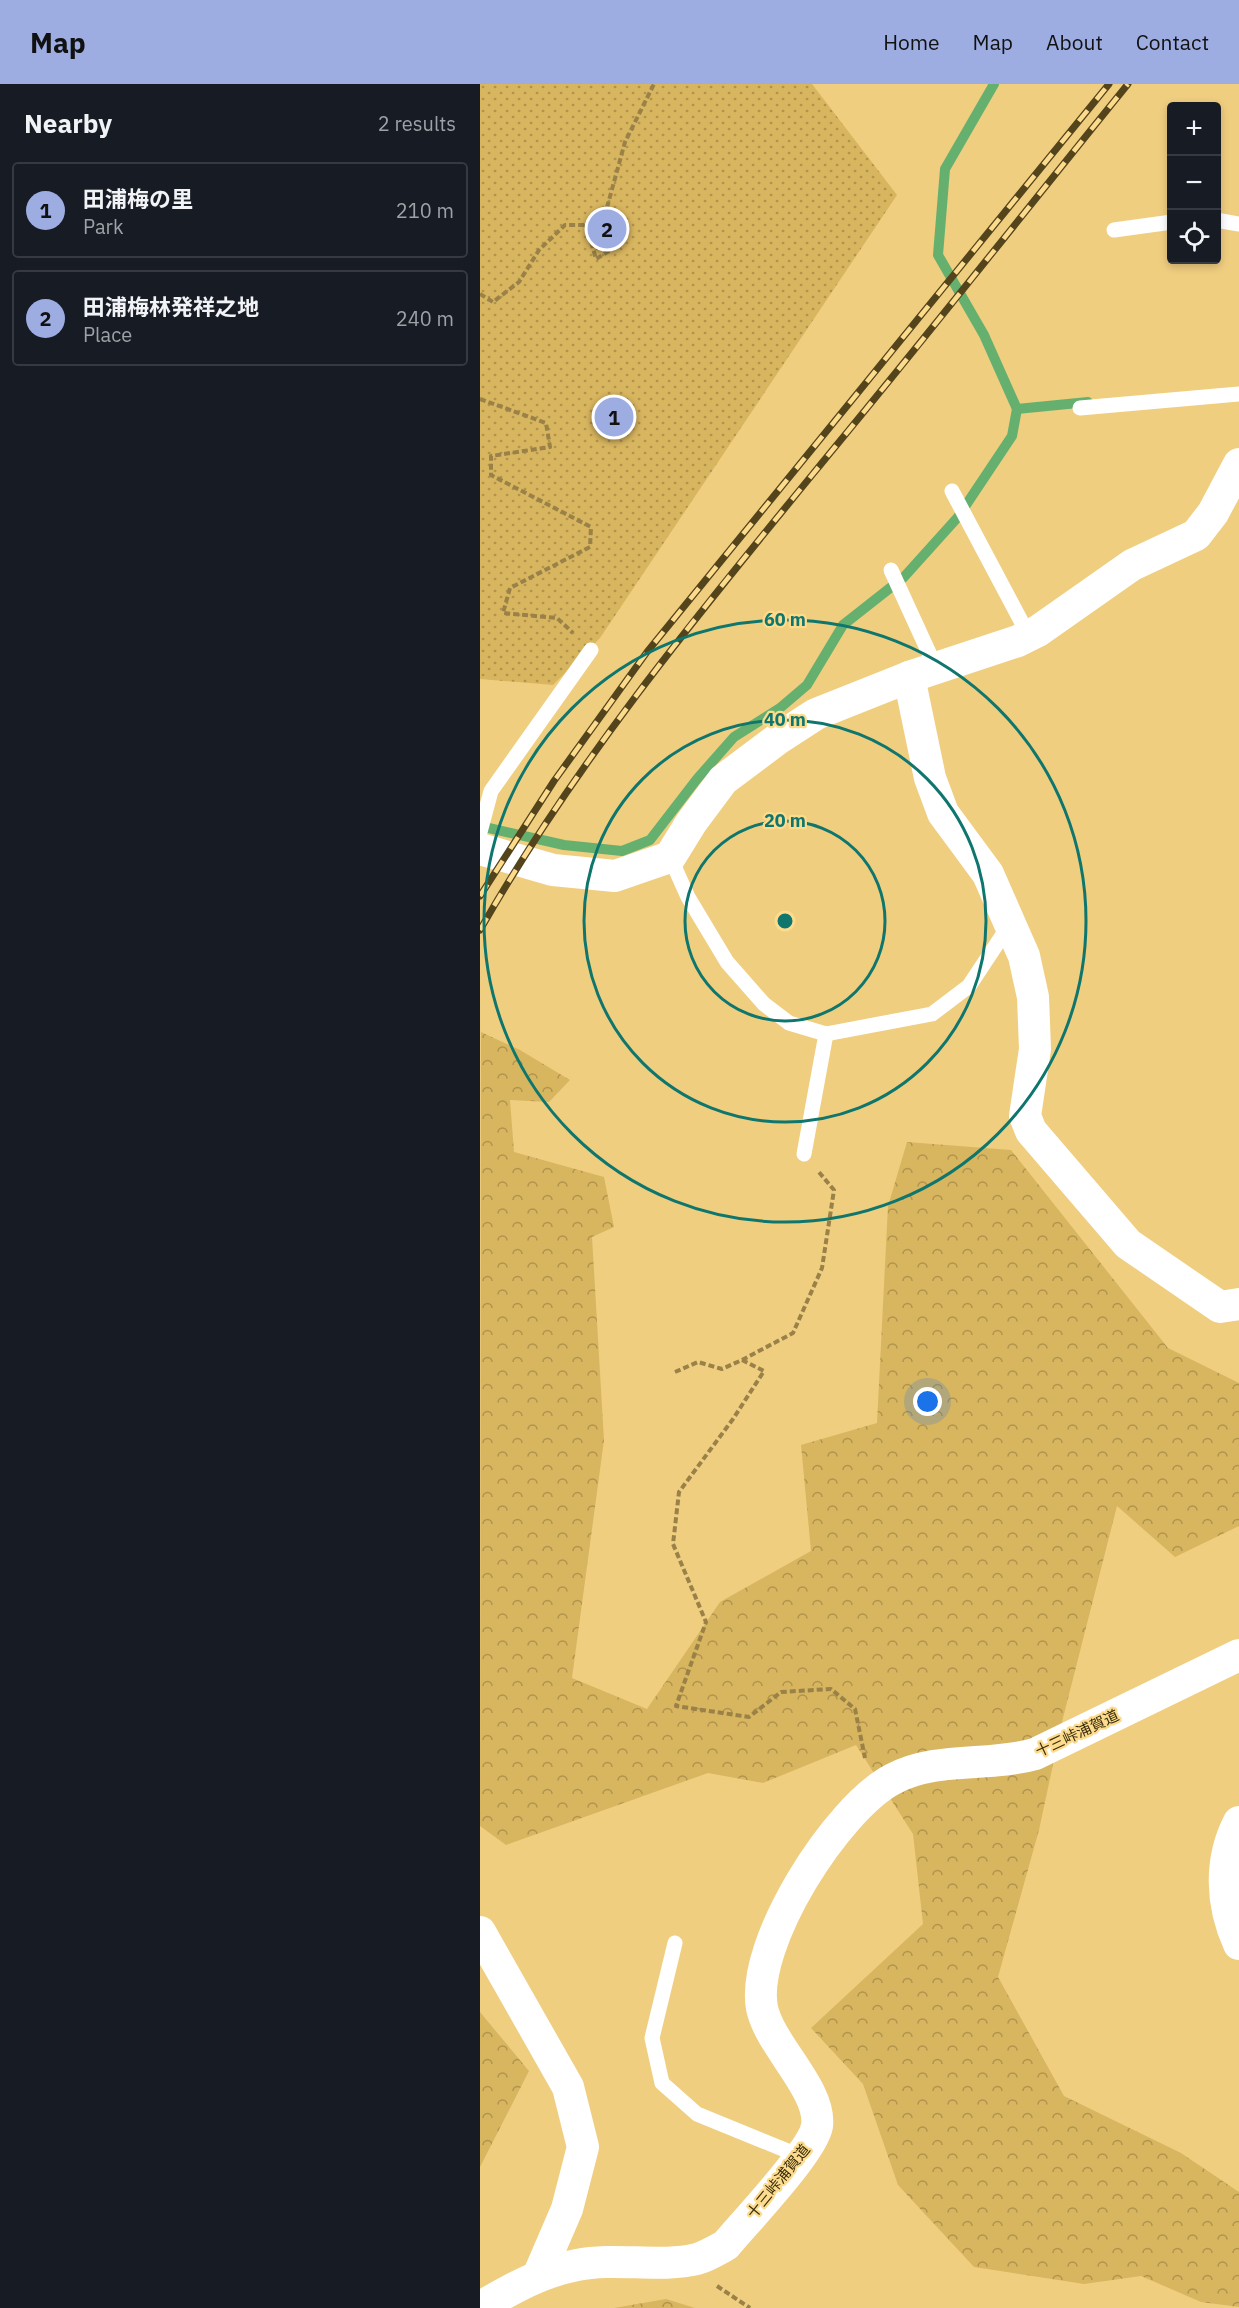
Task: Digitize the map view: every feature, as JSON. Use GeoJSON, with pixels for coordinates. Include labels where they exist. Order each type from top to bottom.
{"type":"FeatureCollection","features":[{"type":"Feature","properties":{"kind":"street"},"geometry":{"type":"LineString","coordinates":[[480,849],[553,870],[615,876],[670,857],[691,823],[723,780],[779,738],[816,714],[923,672],[1029,636],[1132,565],[1196,535],[1213,513],[1239,464]]}},
{"type":"Feature","properties":{"kind":"street"},"geometry":{"type":"LineString","coordinates":[[923,672],[930,778],[943,813],[988,874],[1024,956],[1033,997],[1035,1049],[1025,1116],[1031,1131],[1128,1244],[1220,1307],[1239,1304]]}},
{"type":"Feature","properties":{"kind":"street","name":"十三峠浦賀道"},"geometry":{"type":"LineString","coordinates":[[480,2307],[539,2274],[578,2264],[679,2261],[696,2259],[712,2253],[726,2245],[800,2156],[814,2136],[817,2124],[816,2109],[811,2096],[768,2027],[762,2007],[760,1988],[780,1921],[800,1883],[839,1828],[873,1794],[892,1779],[929,1766],[1018,1759],[1035,1754],[1239,1655]]}},
{"type":"Feature","properties":{"kind":"street"},"geometry":{"type":"LineString","coordinates":[[1239,1822],[1228,1851],[1224,1870],[1230,1925],[1239,1944]]}},
{"type":"Feature","properties":{"kind":"street"},"geometry":{"type":"LineString","coordinates":[[480,1932],[568,2087],[583,2147],[567,2209],[539,2274]]}},
{"type":"Feature","properties":{"kind":"lane"},"geometry":{"type":"LineString","coordinates":[[1221,221],[1239,224]]}},
{"type":"Feature","properties":{"kind":"lane"},"geometry":{"type":"LineString","coordinates":[[1114,230],[1167,223]]}},
{"type":"Feature","properties":{"kind":"lane"},"geometry":{"type":"LineString","coordinates":[[1080,408],[1239,394]]}},
{"type":"Feature","properties":{"kind":"lane"},"geometry":{"type":"LineString","coordinates":[[952,491],[1029,636]]}},
{"type":"Feature","properties":{"kind":"lane"},"geometry":{"type":"LineString","coordinates":[[891,570],[923,672]]}},
{"type":"Feature","properties":{"kind":"lane"},"geometry":{"type":"LineString","coordinates":[[480,832],[491,791],[591,651]]}},
{"type":"Feature","properties":{"kind":"lane"},"geometry":{"type":"LineString","coordinates":[[670,857],[688,897],[727,962],[764,1004],[789,1023],[826,1034],[932,1014],[969,986],[1010,924]]}},
{"type":"Feature","properties":{"kind":"lane"},"geometry":{"type":"LineString","coordinates":[[804,1154],[826,1034]]}},
{"type":"Feature","properties":{"kind":"lane"},"geometry":{"type":"LineString","coordinates":[[675,1943],[652,2038],[662,2083],[698,2114],[800,2156]]}},
{"type":"Feature","properties":{"kind":"path"},"geometry":{"type":"LineString","coordinates":[[586,225],[596,259],[619,245],[606,211],[625,142],[654,84]]}},
{"type":"Feature","properties":{"kind":"path"},"geometry":{"type":"LineString","coordinates":[[480,294],[493,302],[519,282],[539,250],[565,225],[586,225],[606,211]]}},
{"type":"Feature","properties":{"kind":"path"},"geometry":{"type":"LineString","coordinates":[[480,399],[546,423],[550,447],[491,456],[491,474],[591,526],[590,547],[510,588],[503,613],[557,618]]}},
{"type":"Feature","properties":{"kind":"path"},"geometry":{"type":"LineString","coordinates":[[675,1372],[698,1362],[722,1369],[793,1333],[822,1268],[834,1190],[804,1154]]}},
{"type":"Feature","properties":{"kind":"path"},"geometry":{"type":"LineString","coordinates":[[742,1360],[764,1371],[733,1419],[679,1492],[673,1544],[706,1622],[676,1706],[749,1717],[781,1692],[831,1689],[855,1709],[873,1794]]}},
{"type":"Feature","properties":{"kind":"green space"},"geometry":{"type":"Polygon","coordinates":[[[480,84],[812,84],[897,195],[600,638],[553,685],[480,679],[480,84]]]}},
{"type":"Feature","properties":{"kind":"green space"},"geometry":{"type":"Polygon","coordinates":[[[481,1032],[520,1050],[570,1080],[549,1102],[510,1100],[514,1152],[604,1177],[614,1227],[592,1237],[604,1440],[572,1678],[647,1709],[720,1602],[811,1551],[801,1445],[877,1423],[888,1206],[907,1142],[1011,1150],[1168,1348],[1239,1383],[1239,1526],[1175,1557],[1117,1506],[1063,1718],[1039,1830],[998,1977],[1064,2096],[1181,2153],[1239,2192],[1239,2307],[1201,2302],[1141,2276],[1084,2284],[974,2267],[898,2185],[863,2084],[811,2028],[923,1924],[913,1834],[856,1745],[763,1783],[708,1773],[506,1845],[480,1826],[481,1032]]]}},
{"type":"Feature","properties":{"kind":"green space"},"geometry":{"type":"Polygon","coordinates":[[[480,2012],[529,2071],[480,2167],[480,2012]]]}},
{"type":"Feature","properties":{"kind":"green space"},"geometry":{"type":"Polygon","coordinates":[[[666,2299],[695,2308],[614,2308],[666,2299]]]}},
{"type":"Feature","properties":{"kind":"waterway"},"geometry":{"type":"LineString","coordinates":[[994,84],[945,169],[938,255],[984,335],[1017,409],[1088,402]]}},
{"type":"Feature","properties":{"kind":"waterway"},"geometry":{"type":"LineString","coordinates":[[480,826],[564,845],[622,851],[650,840],[697,779],[734,737],[780,708],[807,685],[843,625],[904,577],[958,517],[1012,436],[1017,409]]}},
{"type":"Feature","properties":{"kind":"railway"},"geometry":{"type":"LineString","coordinates":[[480,896],[554,781],[647,652],[1109,84]]}},
{"type":"Feature","properties":{"kind":"railway"},"geometry":{"type":"LineString","coordinates":[[480,930],[559,803],[647,681],[1128,84]]}},
{"type":"Feature","properties":{"kind":"place","name":"田浦梅林発祥之地"},"geometry":{"type":"Point","coordinates":[607,229]}},
{"type":"Feature","properties":{"kind":"place","name":"田浦梅の里"},"geometry":{"type":"Point","coordinates":[614,417]}}]}
